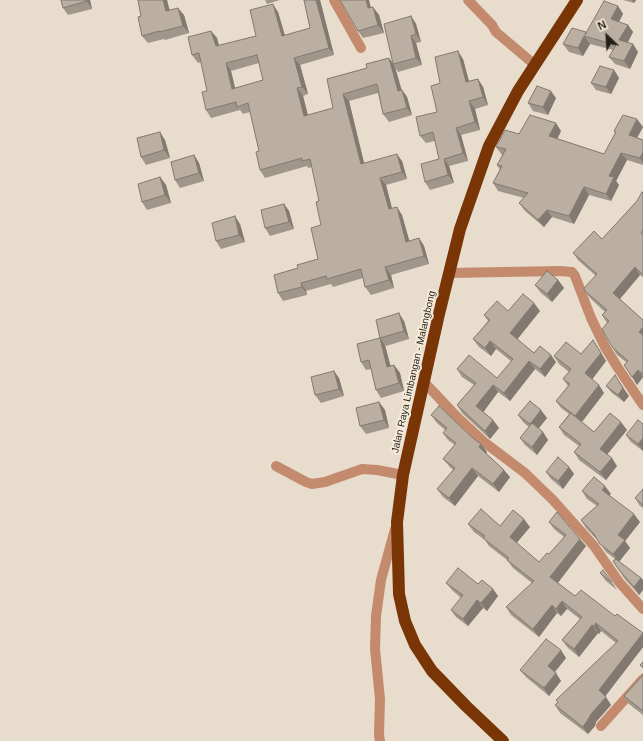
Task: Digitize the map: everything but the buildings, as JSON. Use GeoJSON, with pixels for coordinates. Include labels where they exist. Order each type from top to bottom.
{"type":"FeatureCollection","features":[{"type":"Feature","properties":{"kind":"highway","name":"Jalan Raya Limbangan - Malangbong"},"geometry":{"type":"LineString","coordinates":[[504,741],[466,706],[432,671],[415,645],[405,621],[399,594],[397,522],[403,475],[460,229],[489,146],[518,91],[577,0]]}},
{"type":"Feature","properties":{"kind":"street"},"geometry":{"type":"LineString","coordinates":[[334,0],[361,48]]}},
{"type":"Feature","properties":{"kind":"street"},"geometry":{"type":"LineString","coordinates":[[468,0],[492,25],[496,32],[535,65]]}},
{"type":"Feature","properties":{"kind":"street"},"geometry":{"type":"LineString","coordinates":[[449,273],[572,272],[605,347],[643,405]]}},
{"type":"Feature","properties":{"kind":"street"},"geometry":{"type":"LineString","coordinates":[[424,382],[457,417],[484,442],[525,472],[553,500],[590,542],[615,577],[643,609]]}},
{"type":"Feature","properties":{"kind":"street"},"geometry":{"type":"LineString","coordinates":[[276,466],[312,484],[325,482],[362,469],[403,475]]}},
{"type":"Feature","properties":{"kind":"street"},"geometry":{"type":"LineString","coordinates":[[380,741],[380,699],[375,650],[376,616],[381,580],[397,522]]}},
{"type":"Feature","properties":{"kind":"street"},"geometry":{"type":"LineString","coordinates":[[601,726],[643,679]]}}]}
